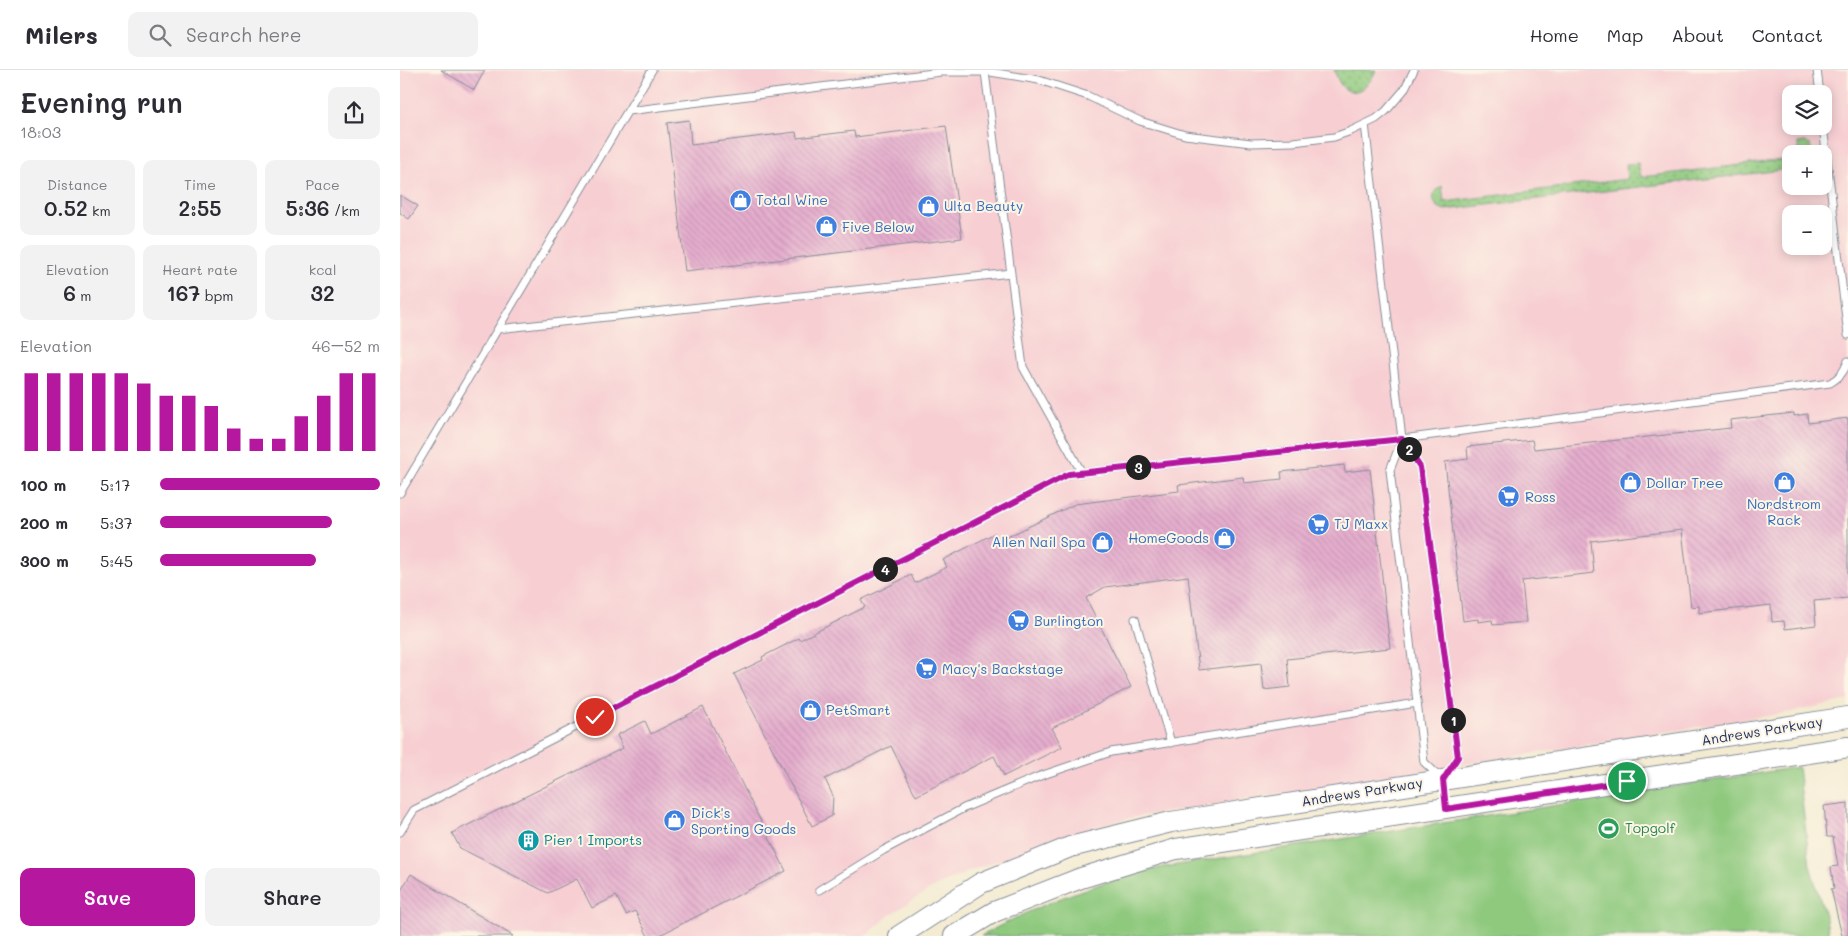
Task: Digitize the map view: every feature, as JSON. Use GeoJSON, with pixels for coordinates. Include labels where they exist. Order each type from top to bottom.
{"type":"FeatureCollection","features":[{"type":"Feature","properties":{"kind":"street","name":"Andrews Parkway"},"geometry":{"type":"LineString","coordinates":[[898,936],[981,883],[1070,847],[1170,822],[1848,717]]}},
{"type":"Feature","properties":{"kind":"street","name":"Andrews Parkway"},"geometry":{"type":"LineString","coordinates":[[954,936],[994,912],[1081,878],[1176,849],[1848,747]]}},
{"type":"Feature","properties":{"kind":"street"},"geometry":{"type":"LineString","coordinates":[[1443,780],[1446,809]]}},
{"type":"Feature","properties":{"kind":"lane"},"geometry":{"type":"LineString","coordinates":[[400,493],[652,70]]}},
{"type":"Feature","properties":{"kind":"lane"},"geometry":{"type":"LineString","coordinates":[[628,111],[941,72],[985,72],[1015,75],[1061,86],[1088,96],[1140,121],[1185,135],[1251,143],[1293,142],[1334,137],[1376,119],[1386,111],[1404,90],[1414,70]]}},
{"type":"Feature","properties":{"kind":"lane"},"geometry":{"type":"LineString","coordinates":[[1817,70],[1819,85]]}},
{"type":"Feature","properties":{"kind":"lane"},"geometry":{"type":"LineString","coordinates":[[985,72],[1023,367],[1082,473]]}},
{"type":"Feature","properties":{"kind":"lane"},"geometry":{"type":"LineString","coordinates":[[1365,124],[1402,439],[1420,467],[1458,757],[1443,780],[1424,762],[1390,470],[1402,439]]}},
{"type":"Feature","properties":{"kind":"lane"},"geometry":{"type":"LineString","coordinates":[[1824,135],[1848,335]]}},
{"type":"Feature","properties":{"kind":"lane"},"geometry":{"type":"LineString","coordinates":[[498,329],[1011,273]]}},
{"type":"Feature","properties":{"kind":"lane"},"geometry":{"type":"LineString","coordinates":[[400,832],[414,810],[1069,474],[1402,439],[1830,383],[1845,370],[1848,361]]}},
{"type":"Feature","properties":{"kind":"lane"},"geometry":{"type":"LineString","coordinates":[[1135,619],[1171,743]]}},
{"type":"Feature","properties":{"kind":"lane"},"geometry":{"type":"LineString","coordinates":[[819,890],[924,828],[1006,789],[1111,752],[1418,704]]}},
{"type":"Feature","properties":{"kind":"shaded area"},"geometry":{"type":"Polygon","coordinates":[[[400,70],[1848,70],[1848,700],[1791,712],[1130,818],[1070,834],[970,871],[934,887],[891,914],[866,936],[400,936],[400,70]]]}},
{"type":"Feature","properties":{"kind":"green space"},"geometry":{"type":"Polygon","coordinates":[[[1334,70],[1376,70],[1362,89],[1351,91],[1346,90],[1341,85],[1334,70]]]}},
{"type":"Feature","properties":{"kind":"green space"},"geometry":{"type":"Polygon","coordinates":[[[1805,142],[1810,145],[1798,145],[1798,143],[1805,142]]]}},
{"type":"Feature","properties":{"kind":"green space"},"geometry":{"type":"Polygon","coordinates":[[[1782,160],[1782,170],[1445,210],[1437,207],[1433,199],[1435,191],[1442,186],[1444,202],[1627,179],[1626,164],[1638,163],[1641,177],[1782,160]]]}},
{"type":"Feature","properties":{"kind":"green space","name":"Topgolf"},"geometry":{"type":"Polygon","coordinates":[[[1798,767],[1810,866],[1826,919],[1829,936],[981,936],[1024,914],[1070,895],[1116,879],[1164,867],[1798,767]]]}},
{"type":"Feature","properties":{"kind":"building"},"geometry":{"type":"Polygon","coordinates":[[[441,70],[485,70],[474,90],[441,70]]]}},
{"type":"Feature","properties":{"kind":"building"},"geometry":{"type":"Polygon","coordinates":[[[689,120],[691,145],[796,132],[797,138],[854,131],[855,137],[946,126],[962,238],[685,271],[667,123],[689,120]]]}},
{"type":"Feature","properties":{"kind":"building"},"geometry":{"type":"Polygon","coordinates":[[[400,195],[418,206],[409,219],[400,213],[400,195]]]}},
{"type":"Feature","properties":{"kind":"building"},"geometry":{"type":"Polygon","coordinates":[[[1794,413],[1794,416],[1807,414],[1808,423],[1848,418],[1848,598],[1814,601],[1816,625],[1785,629],[1784,621],[1772,622],[1771,605],[1699,613],[1699,606],[1691,607],[1682,530],[1591,541],[1594,573],[1522,581],[1526,622],[1493,625],[1492,620],[1478,622],[1478,619],[1463,621],[1445,462],[1468,459],[1467,447],[1532,440],[1534,449],[1731,428],[1730,420],[1794,413]]]}},
{"type":"Feature","properties":{"kind":"building"},"geometry":{"type":"Polygon","coordinates":[[[1344,465],[1345,472],[1370,469],[1390,648],[1287,659],[1290,687],[1264,690],[1261,663],[1199,670],[1188,576],[1105,587],[1086,598],[1131,687],[1052,728],[1062,747],[1004,776],[994,756],[916,796],[891,746],[825,779],[833,796],[832,816],[812,826],[734,674],[763,660],[762,657],[799,638],[800,640],[865,607],[861,600],[911,575],[915,583],[947,567],[943,560],[993,534],[997,542],[1075,504],[1179,491],[1178,485],[1243,477],[1244,483],[1282,479],[1281,472],[1344,465]]]}},
{"type":"Feature","properties":{"kind":"building","name":"Dick's Sporting Goods"},"geometry":{"type":"Polygon","coordinates":[[[703,707],[786,871],[658,936],[648,936],[635,911],[626,915],[616,896],[592,908],[577,879],[548,893],[460,848],[452,833],[623,748],[617,735],[645,721],[651,734],[703,707]]]}},
{"type":"Feature","properties":{"kind":"building"},"geometry":{"type":"Polygon","coordinates":[[[1848,803],[1848,936],[1842,936],[1831,889],[1834,888],[1831,867],[1838,866],[1833,837],[1827,837],[1824,806],[1848,803]]]}},
{"type":"Feature","properties":{"kind":"building"},"geometry":{"type":"Polygon","coordinates":[[[411,874],[513,936],[400,936],[400,892],[411,874]]]}},
{"type":"Feature","properties":{"kind":"place","name":"Total Wine"},"geometry":{"type":"Point","coordinates":[740,200]}},
{"type":"Feature","properties":{"kind":"place","name":"Ulta Beauty"},"geometry":{"type":"Point","coordinates":[928,206]}},
{"type":"Feature","properties":{"kind":"place","name":"Five Below"},"geometry":{"type":"Point","coordinates":[826,227]}},
{"type":"Feature","properties":{"kind":"place","name":"Nordstrom Rack"},"geometry":{"type":"Point","coordinates":[1784,482]}},
{"type":"Feature","properties":{"kind":"place","name":"Dollar Tree"},"geometry":{"type":"Point","coordinates":[1630,483]}},
{"type":"Feature","properties":{"kind":"place","name":"Ross"},"geometry":{"type":"Point","coordinates":[1509,497]}},
{"type":"Feature","properties":{"kind":"place","name":"TJ Maxx"},"geometry":{"type":"Point","coordinates":[1318,524]}},
{"type":"Feature","properties":{"kind":"place","name":"HomeGoods"},"geometry":{"type":"Point","coordinates":[1225,538]}},
{"type":"Feature","properties":{"kind":"place","name":"Allen Nail Spa"},"geometry":{"type":"Point","coordinates":[1102,542]}},
{"type":"Feature","properties":{"kind":"place","name":"Burlington"},"geometry":{"type":"Point","coordinates":[1018,621]}},
{"type":"Feature","properties":{"kind":"place","name":"Macy's Backstage"},"geometry":{"type":"Point","coordinates":[926,669]}},
{"type":"Feature","properties":{"kind":"place","name":"PetSmart"},"geometry":{"type":"Point","coordinates":[810,710]}},
{"type":"Feature","properties":{"kind":"place","name":"Dick's Sporting Goods"},"geometry":{"type":"Point","coordinates":[675,821]}},
{"type":"Feature","properties":{"kind":"place","name":"Topgolf"},"geometry":{"type":"Point","coordinates":[1609,828]}},
{"type":"Feature","properties":{"kind":"place","name":"Pier 1 Imports"},"geometry":{"type":"Point","coordinates":[528,840]}},
{"type":"Feature","properties":{"kind":"route"},"geometry":{"type":"LineString","coordinates":[[595,717],[1069,474],[1402,439],[1420,467],[1458,757],[1443,780],[1446,809],[1627,781]]}}]}
